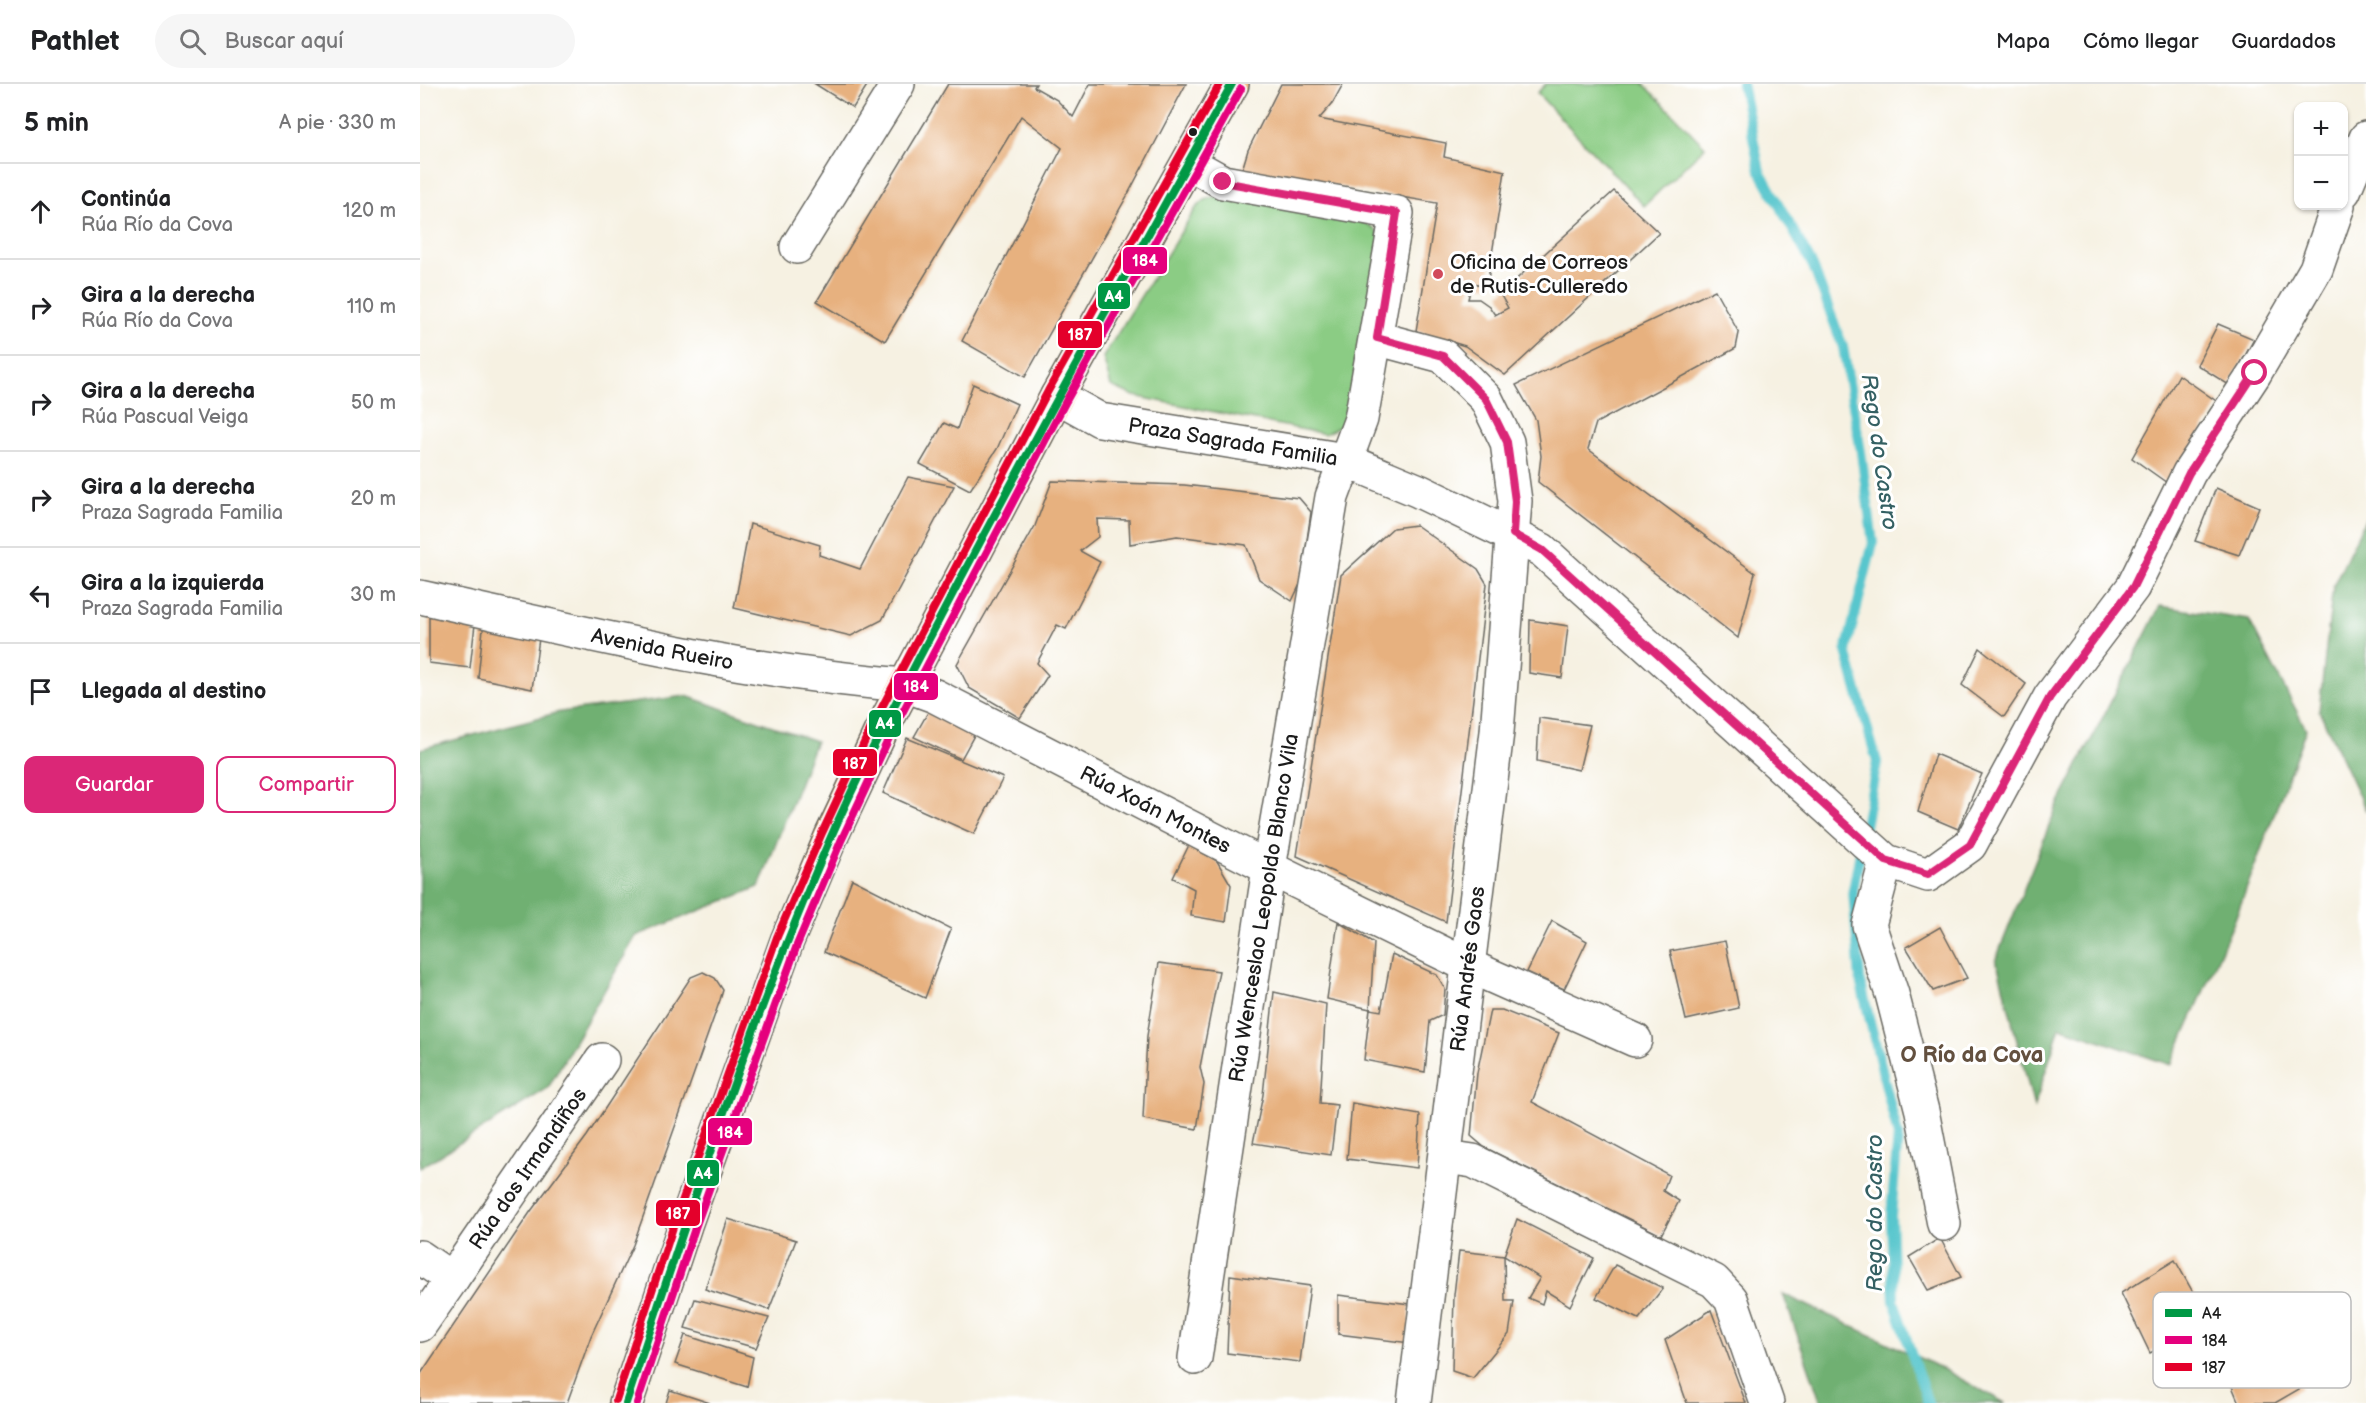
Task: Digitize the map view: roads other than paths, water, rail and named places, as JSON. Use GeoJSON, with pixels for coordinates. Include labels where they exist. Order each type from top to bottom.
{"type":"FeatureCollection","features":[{"type":"Feature","properties":{"kind":"highway"},"geometry":{"type":"LineString","coordinates":[[626,1403],[685,1225],[787,941],[831,837],[905,685],[1057,396],[1232,84]]}},
{"type":"Feature","properties":{"kind":"street"},"geometry":{"type":"LineString","coordinates":[[797,247],[898,84]]}},
{"type":"Feature","properties":{"kind":"street"},"geometry":{"type":"LineString","coordinates":[[2348,179],[2366,138]]}},
{"type":"Feature","properties":{"kind":"street","name":"Praza Sagrada Familia"},"geometry":{"type":"LineString","coordinates":[[1057,396],[1100,420],[1345,460],[1361,419],[1377,338],[1397,213],[1223,182],[1189,163]]}},
{"type":"Feature","properties":{"kind":"street"},"geometry":{"type":"LineString","coordinates":[[1345,460],[1419,491],[1513,534],[1542,550],[1886,861],[1928,874],[1970,845],[2050,697],[2133,587],[2189,473],[2255,373],[2316,270],[2337,210]]}},
{"type":"Feature","properties":{"kind":"street","name":"Rúa Andrés Gaos"},"geometry":{"type":"LineString","coordinates":[[1377,338],[1443,356],[1486,399],[1507,442],[1515,501],[1497,732],[1414,1403]]}},
{"type":"Feature","properties":{"kind":"street","name":"Rúa Wenceslao Leopoldo Blanco Vila"},"geometry":{"type":"LineString","coordinates":[[1195,1358],[1269,868],[1332,497],[1345,460]]}},
{"type":"Feature","properties":{"kind":"street","name":"Avenida Rueiro"},"geometry":{"type":"LineString","coordinates":[[420,597],[706,660],[905,685]]}},
{"type":"Feature","properties":{"kind":"street","name":"Rúa Xoán Montes"},"geometry":{"type":"LineString","coordinates":[[905,685],[935,696],[1269,868],[1469,966],[1635,1040]]}},
{"type":"Feature","properties":{"kind":"street"},"geometry":{"type":"LineString","coordinates":[[1886,861],[1869,926],[1892,994],[1922,1111],[1944,1224]]}},
{"type":"Feature","properties":{"kind":"street","name":"Rúa dos Irmandiños"},"geometry":{"type":"LineString","coordinates":[[420,1325],[602,1060]]}},
{"type":"Feature","properties":{"kind":"street"},"geometry":{"type":"LineString","coordinates":[[1446,1157],[1473,1161],[1714,1281],[1731,1299],[1767,1403]]}},
{"type":"Feature","properties":{"kind":"street"},"geometry":{"type":"LineString","coordinates":[[420,1257],[452,1279]]}},
{"type":"Feature","properties":{"kind":"waterway","name":"Rego do Castro"},"geometry":{"type":"LineString","coordinates":[[1742,84],[1760,171],[1813,266],[1843,347],[1861,452],[1873,543],[1846,651],[1877,762],[1853,890],[1860,980],[1898,1136],[1891,1216],[1894,1301],[1928,1403]]}},
{"type":"Feature","properties":{"kind":"place","name":"Oficina de Correos de Rutis-Culleredo"},"geometry":{"type":"Point","coordinates":[1438,274]}},
{"type":"Feature","properties":{"kind":"district","name":"O Río da Cova"},"geometry":{"type":"Point","coordinates":[1972,1055]}}]}
